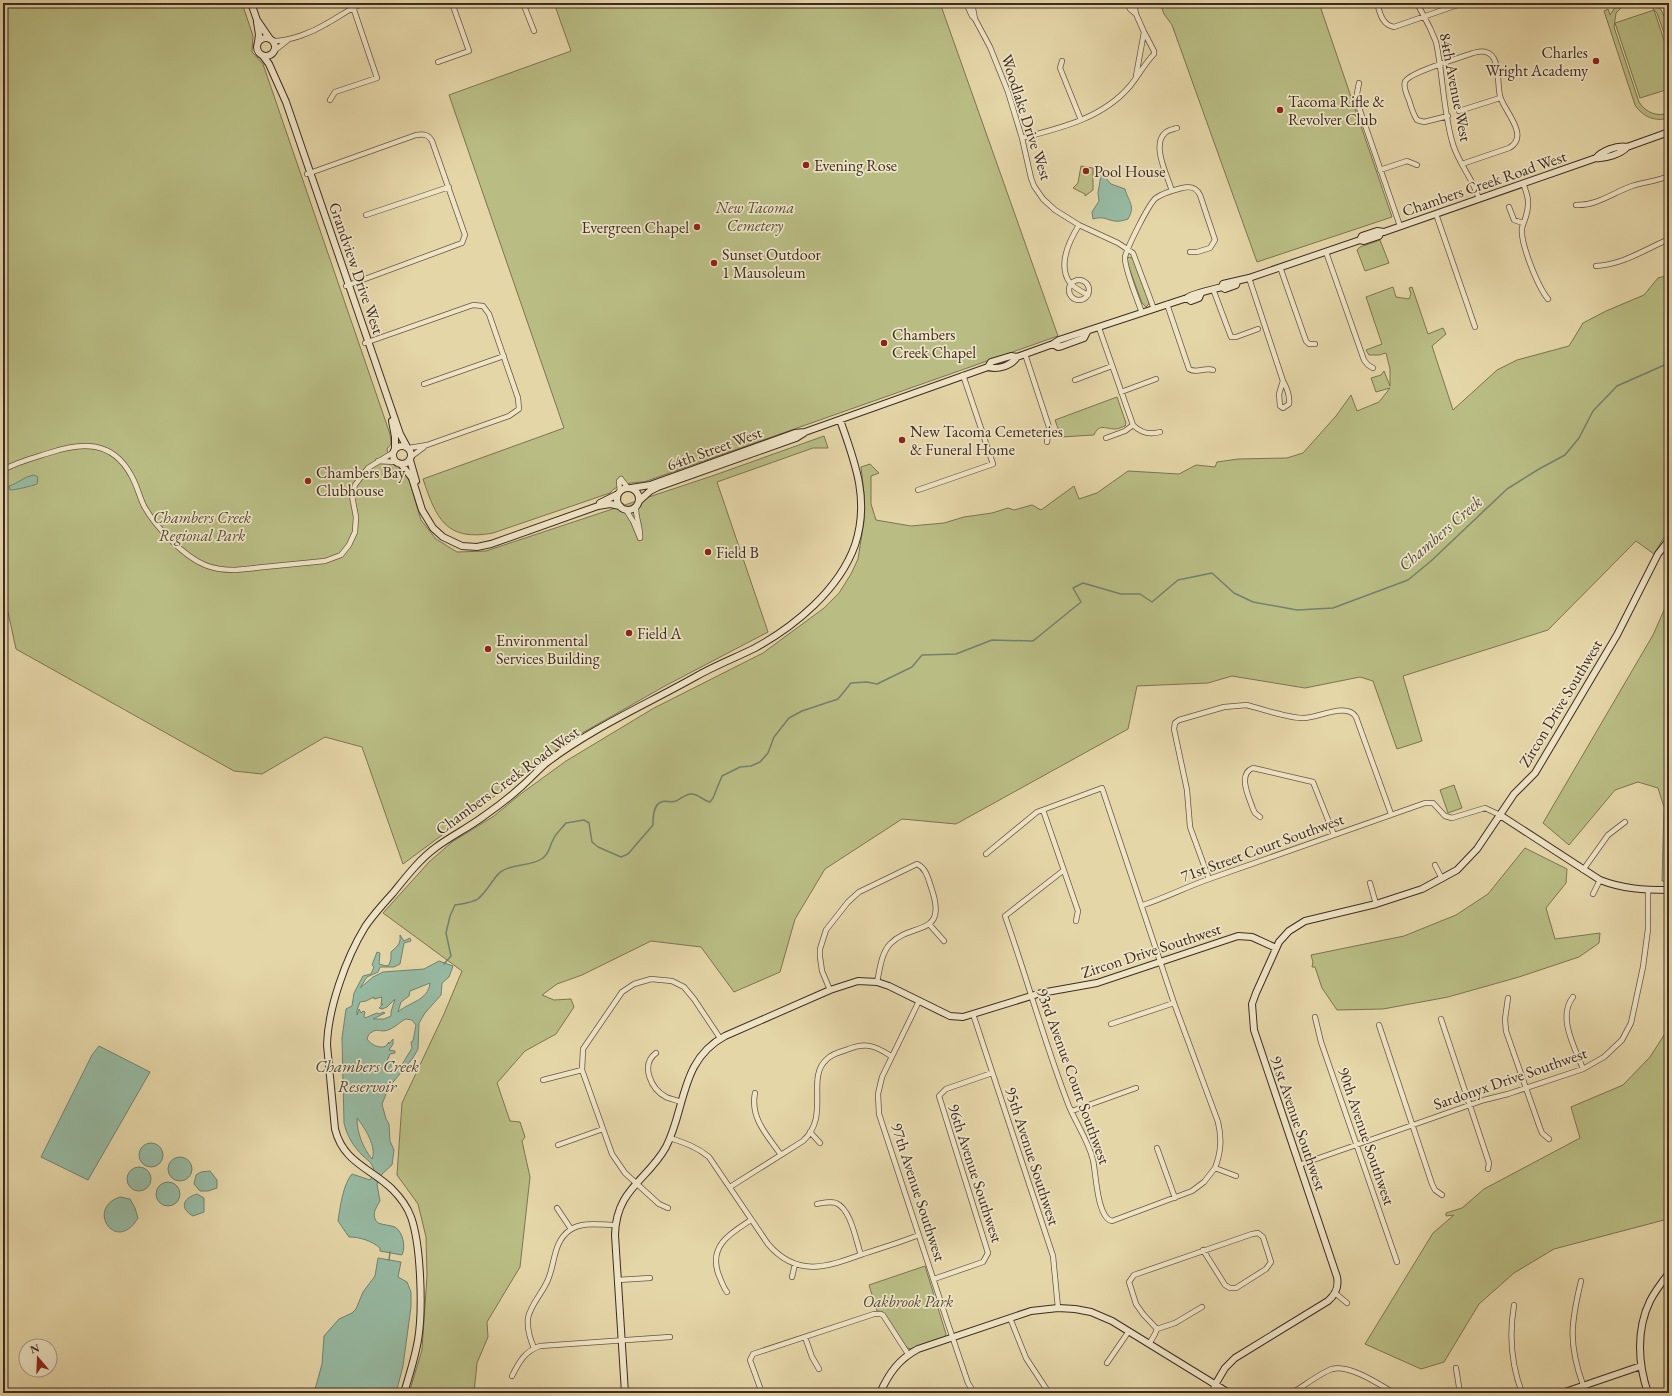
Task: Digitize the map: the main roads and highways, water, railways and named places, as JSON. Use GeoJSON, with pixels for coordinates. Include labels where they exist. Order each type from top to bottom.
{"type":"FeatureCollection","features":[{"type":"Feature","properties":{"kind":"water"},"geometry":{"type":"Polygon","coordinates":[[[1101,175],[1104,176],[1111,184],[1125,189],[1131,204],[1131,211],[1128,219],[1113,221],[1102,218],[1093,219],[1092,212],[1099,201],[1098,193],[1101,175]]]}},
{"type":"Feature","properties":{"kind":"water"},"geometry":{"type":"Polygon","coordinates":[[[34,475],[38,477],[37,484],[10,490],[9,486],[34,475]]]}},
{"type":"Feature","properties":{"kind":"water","name":"Chambers Creek Reservoir"},"geometry":{"type":"Polygon","coordinates":[[[400,935],[404,941],[410,938],[411,941],[404,943],[400,964],[394,967],[380,967],[378,972],[367,977],[360,988],[373,977],[383,972],[424,969],[439,961],[453,966],[449,977],[442,983],[441,995],[425,1013],[419,1023],[418,1049],[413,1058],[389,1087],[382,1104],[389,1124],[390,1141],[394,1150],[392,1165],[382,1174],[377,1184],[380,1201],[374,1215],[378,1223],[398,1229],[404,1244],[402,1255],[380,1251],[380,1248],[370,1241],[349,1237],[338,1221],[342,1196],[346,1184],[352,1174],[370,1180],[373,1175],[373,1167],[353,1145],[344,1123],[342,1038],[346,1009],[352,1006],[354,993],[363,976],[371,974],[374,967],[372,965],[377,952],[380,953],[379,964],[386,966],[389,965],[391,952],[398,945],[400,935]],[[430,983],[410,991],[409,996],[401,1002],[398,1012],[426,994],[430,983]],[[374,997],[360,1002],[357,1015],[359,1009],[361,1013],[363,1011],[365,1012],[365,1018],[383,1012],[385,1013],[373,1019],[384,1019],[391,1016],[395,999],[387,1007],[382,1009],[379,1008],[383,1004],[381,1005],[382,997],[374,999],[374,997]],[[403,1020],[393,1028],[384,1031],[374,1031],[369,1034],[367,1039],[373,1045],[384,1047],[393,1039],[393,1044],[389,1050],[395,1051],[395,1053],[390,1054],[387,1061],[391,1061],[391,1067],[394,1069],[400,1068],[412,1048],[411,1042],[413,1041],[416,1025],[412,1020],[403,1020]],[[357,1118],[361,1140],[372,1159],[372,1143],[357,1118]]]}},
{"type":"Feature","properties":{"kind":"water"},"geometry":{"type":"Polygon","coordinates":[[[99,1046],[150,1072],[88,1180],[41,1157],[92,1055],[99,1046]]]}},
{"type":"Feature","properties":{"kind":"water"},"geometry":{"type":"Polygon","coordinates":[[[151,1143],[156,1144],[162,1150],[162,1160],[156,1166],[151,1167],[146,1166],[140,1160],[139,1155],[140,1150],[146,1144],[151,1143]]]}},
{"type":"Feature","properties":{"kind":"water"},"geometry":{"type":"Polygon","coordinates":[[[180,1157],[185,1158],[191,1164],[191,1174],[185,1180],[180,1181],[175,1180],[169,1174],[168,1169],[169,1164],[175,1158],[180,1157]]]}},
{"type":"Feature","properties":{"kind":"water"},"geometry":{"type":"Polygon","coordinates":[[[139,1167],[144,1168],[150,1174],[150,1184],[144,1190],[139,1191],[134,1190],[128,1184],[127,1179],[128,1174],[134,1168],[139,1167]]]}},
{"type":"Feature","properties":{"kind":"water"},"geometry":{"type":"Polygon","coordinates":[[[210,1171],[217,1180],[217,1188],[208,1191],[200,1191],[194,1184],[196,1175],[201,1172],[210,1171]]]}},
{"type":"Feature","properties":{"kind":"water"},"geometry":{"type":"Polygon","coordinates":[[[168,1182],[173,1183],[179,1189],[179,1199],[173,1205],[168,1206],[163,1205],[157,1199],[156,1194],[157,1189],[163,1183],[168,1182]]]}},
{"type":"Feature","properties":{"kind":"water"},"geometry":{"type":"Polygon","coordinates":[[[197,1194],[204,1198],[204,1212],[193,1216],[186,1210],[184,1204],[188,1198],[197,1194]]]}},
{"type":"Feature","properties":{"kind":"water"},"geometry":{"type":"Polygon","coordinates":[[[120,1197],[130,1199],[138,1218],[129,1228],[121,1232],[113,1231],[108,1226],[105,1218],[105,1210],[110,1203],[120,1197]]]}},
{"type":"Feature","properties":{"kind":"water"},"geometry":{"type":"Polygon","coordinates":[[[378,1258],[401,1262],[398,1277],[407,1282],[411,1292],[411,1307],[403,1366],[396,1393],[314,1393],[322,1364],[324,1336],[339,1319],[352,1313],[356,1309],[363,1292],[375,1276],[378,1258]]]}},
{"type":"Feature","properties":{"kind":"waterway","name":"Chambers Creek"},"geometry":{"type":"LineString","coordinates":[[444,964],[451,956],[446,933],[450,916],[455,905],[477,900],[496,876],[502,871],[512,867],[533,863],[543,858],[548,852],[555,836],[566,823],[584,820],[589,823],[592,842],[598,847],[621,857],[628,854],[653,825],[654,812],[658,804],[663,801],[676,801],[686,795],[691,794],[710,802],[722,776],[740,767],[751,766],[760,762],[768,753],[774,737],[789,718],[802,711],[838,699],[851,683],[867,682],[877,684],[912,667],[922,655],[956,654],[992,640],[1033,641],[1081,602],[1073,588],[1083,583],[1121,594],[1140,594],[1152,602],[1178,580],[1212,573],[1234,593],[1253,602],[1297,610],[1333,608],[1408,580],[1431,561],[1507,489],[1565,455],[1579,438],[1593,411],[1617,386],[1669,363]]}},
{"type":"Feature","properties":{"kind":"waterway","name":"Chambers Creek"},"geometry":{"type":"LineString","coordinates":[[389,1260],[390,1252]]}},
{"type":"Feature","properties":{"kind":"place","name":"Charles Wright Academy"},"geometry":{"type":"Point","coordinates":[1596,61]}},
{"type":"Feature","properties":{"kind":"place","name":"Tacoma Rifle & Revolver Club"},"geometry":{"type":"Point","coordinates":[1280,110]}},
{"type":"Feature","properties":{"kind":"place","name":"Evening Rose"},"geometry":{"type":"Point","coordinates":[806,165]}},
{"type":"Feature","properties":{"kind":"place","name":"Pool House"},"geometry":{"type":"Point","coordinates":[1086,171]}},
{"type":"Feature","properties":{"kind":"place","name":"Evergreen Chapel"},"geometry":{"type":"Point","coordinates":[697,227]}},
{"type":"Feature","properties":{"kind":"place","name":"Sunset Outdoor 1 Mausoleum"},"geometry":{"type":"Point","coordinates":[714,263]}},
{"type":"Feature","properties":{"kind":"place","name":"Chambers Creek Chapel"},"geometry":{"type":"Point","coordinates":[884,343]}},
{"type":"Feature","properties":{"kind":"place","name":"New Tacoma Cemeteries & Funeral Home"},"geometry":{"type":"Point","coordinates":[902,440]}},
{"type":"Feature","properties":{"kind":"place","name":"Chambers Bay Clubhouse"},"geometry":{"type":"Point","coordinates":[308,481]}},
{"type":"Feature","properties":{"kind":"place","name":"Field B"},"geometry":{"type":"Point","coordinates":[708,552]}},
{"type":"Feature","properties":{"kind":"place","name":"Field A"},"geometry":{"type":"Point","coordinates":[629,633]}},
{"type":"Feature","properties":{"kind":"place","name":"Environmental Services Building"},"geometry":{"type":"Point","coordinates":[488,649]}},
{"type":"Feature","properties":{"kind":"park label","name":"New Tacoma Cemetery"},"geometry":{"type":"Point","coordinates":[755,216]}},
{"type":"Feature","properties":{"kind":"park label","name":"Chambers Creek Regional Park"},"geometry":{"type":"Point","coordinates":[202,526]}},
{"type":"Feature","properties":{"kind":"park label","name":"Oakbrook Park"},"geometry":{"type":"Point","coordinates":[908,1301]}}]}
